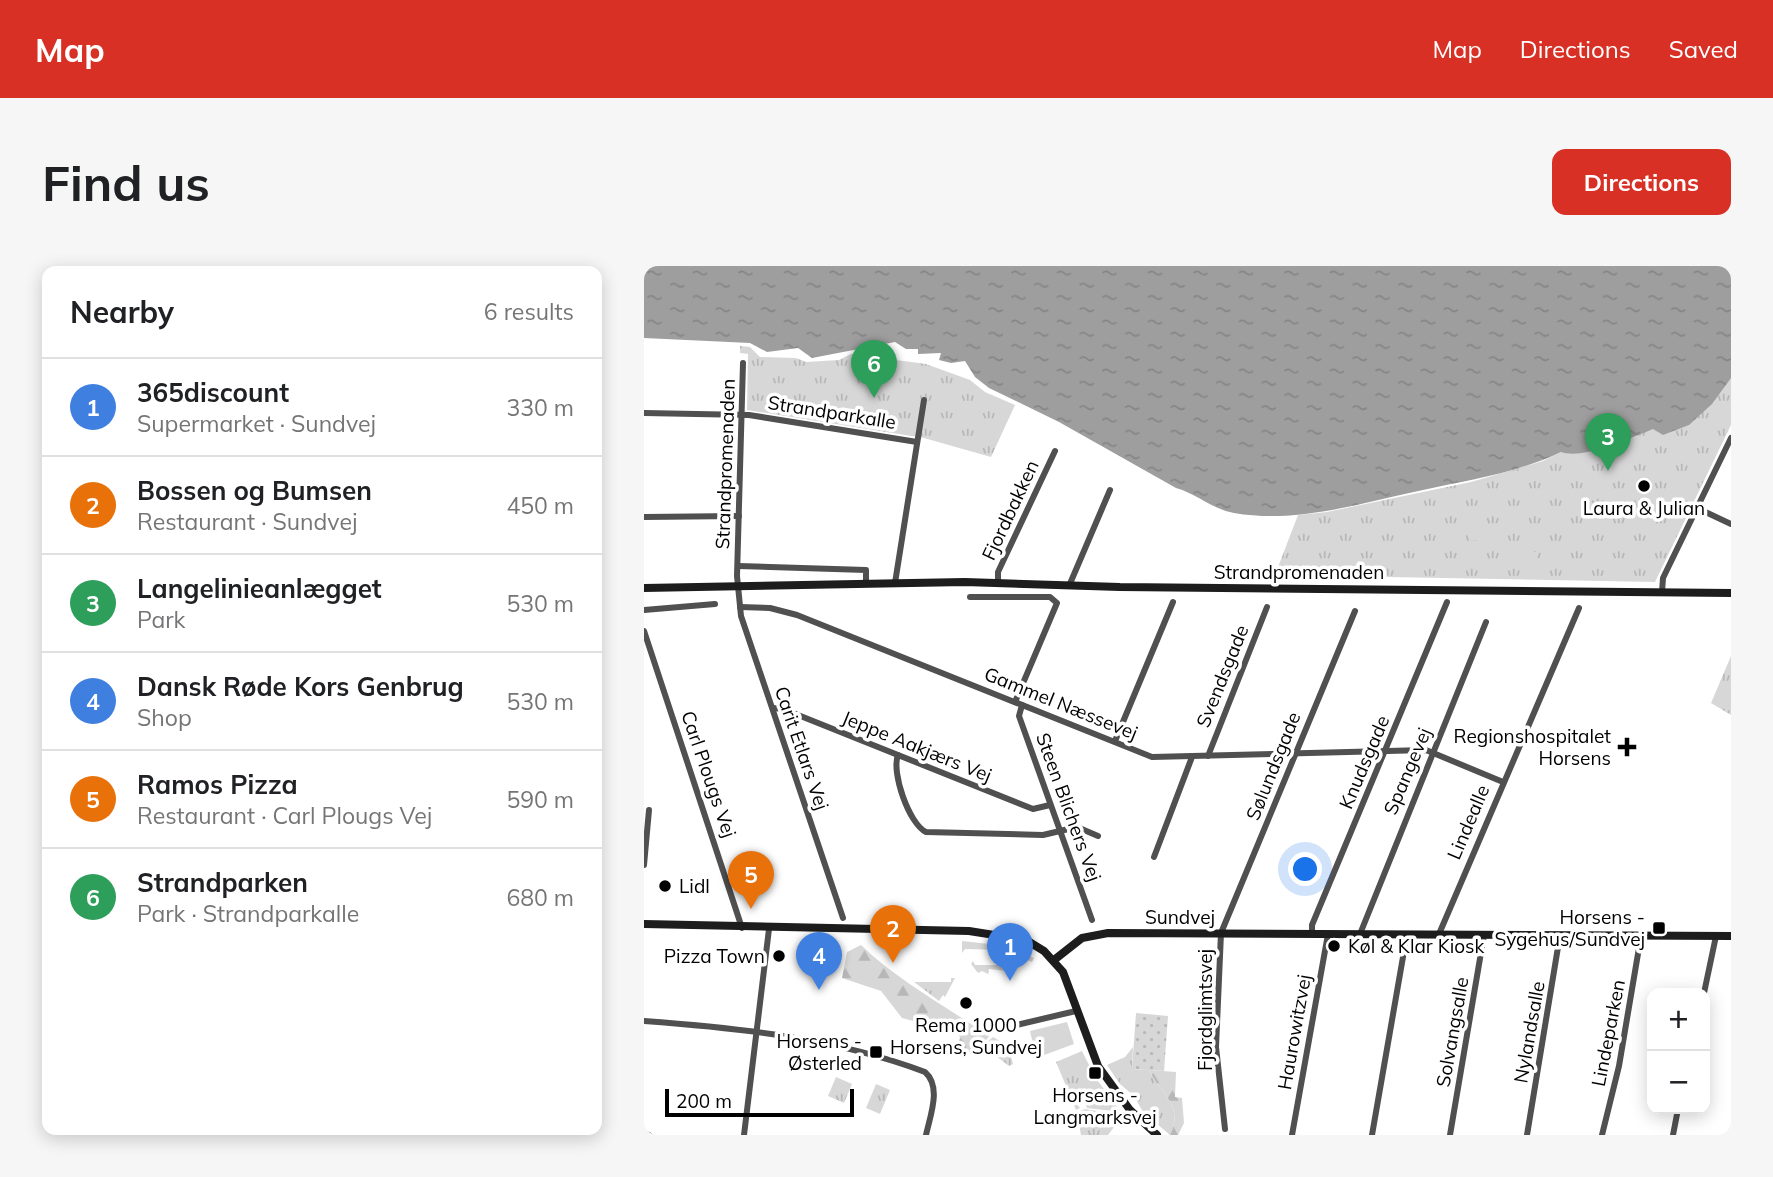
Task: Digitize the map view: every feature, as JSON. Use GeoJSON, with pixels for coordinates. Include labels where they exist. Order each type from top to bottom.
{"type":"FeatureCollection","features":[{"type":"Feature","properties":{"kind":"street","name":"Strandpromenaden"},"geometry":{"type":"LineString","coordinates":[[738,586],[743,363]]}},
{"type":"Feature","properties":{"kind":"street","name":"Strandparkalle"},"geometry":{"type":"LineString","coordinates":[[895,583],[924,400]]}},
{"type":"Feature","properties":{"kind":"street","name":"Strandparkalle"},"geometry":{"type":"LineString","coordinates":[[644,413],[742,414],[917,442]]}},
{"type":"Feature","properties":{"kind":"street"},"geometry":{"type":"LineString","coordinates":[[1662,592],[1663,578],[1731,438]]}},
{"type":"Feature","properties":{"kind":"street","name":"Fjordbakken"},"geometry":{"type":"LineString","coordinates":[[998,584],[999,572],[1055,451]]}},
{"type":"Feature","properties":{"kind":"street"},"geometry":{"type":"LineString","coordinates":[[1069,586],[1110,490]]}},
{"type":"Feature","properties":{"kind":"street"},"geometry":{"type":"LineString","coordinates":[[1697,508],[1731,524]]}},
{"type":"Feature","properties":{"kind":"street"},"geometry":{"type":"LineString","coordinates":[[644,517],[739,516]]}},
{"type":"Feature","properties":{"kind":"street","name":"Strandpromenaden"},"geometry":{"type":"LineString","coordinates":[[738,566],[866,570],[866,583]]}},
{"type":"Feature","properties":{"kind":"street","name":"Strandpromenaden"},"geometry":{"type":"LineString","coordinates":[[644,588],[895,583],[1731,593]]}},
{"type":"Feature","properties":{"kind":"street","name":"Carit Etlars Vej"},"geometry":{"type":"LineString","coordinates":[[738,586],[740,607],[843,918]]}},
{"type":"Feature","properties":{"kind":"street"},"geometry":{"type":"LineString","coordinates":[[970,597],[1050,597],[1058,603],[1018,703]]}},
{"type":"Feature","properties":{"kind":"street"},"geometry":{"type":"LineString","coordinates":[[1115,741],[1172,602]]}},
{"type":"Feature","properties":{"kind":"street","name":"Knudsgade"},"geometry":{"type":"LineString","coordinates":[[1312,934],[1312,925],[1447,602]]}},
{"type":"Feature","properties":{"kind":"street"},"geometry":{"type":"LineString","coordinates":[[644,610],[715,604]]}},
{"type":"Feature","properties":{"kind":"street","name":"Gammel Næssevej"},"geometry":{"type":"LineString","coordinates":[[740,607],[788,611],[1158,758],[1432,752]]}},
{"type":"Feature","properties":{"kind":"street","name":"Svendsgade"},"geometry":{"type":"LineString","coordinates":[[1208,756],[1267,607]]}},
{"type":"Feature","properties":{"kind":"street","name":"Lindealle"},"geometry":{"type":"LineString","coordinates":[[1440,934],[1579,608]]}},
{"type":"Feature","properties":{"kind":"street","name":"Sølundsgade"},"geometry":{"type":"LineString","coordinates":[[1221,933],[1354,611]]}},
{"type":"Feature","properties":{"kind":"street","name":"Spangevej"},"geometry":{"type":"LineString","coordinates":[[1360,934],[1486,622]]}},
{"type":"Feature","properties":{"kind":"street","name":"Carl Plougs Vej"},"geometry":{"type":"LineString","coordinates":[[644,631],[648,655],[742,928]]}},
{"type":"Feature","properties":{"kind":"street","name":"Steen Blichers Vej"},"geometry":{"type":"LineString","coordinates":[[1018,703],[1019,716],[1092,920]]}},
{"type":"Feature","properties":{"kind":"street","name":"Jeppe Aakjærs Vej"},"geometry":{"type":"LineString","coordinates":[[773,708],[783,709],[1028,807],[1037,809],[1050,805]]}},
{"type":"Feature","properties":{"kind":"street"},"geometry":{"type":"LineString","coordinates":[[1432,752],[1503,782]]}},
{"type":"Feature","properties":{"kind":"street"},"geometry":{"type":"LineString","coordinates":[[898,755],[895,770],[913,821],[921,830],[930,833],[1039,835],[1077,827],[1098,836]]}},
{"type":"Feature","properties":{"kind":"street"},"geometry":{"type":"LineString","coordinates":[[1154,857],[1192,757]]}},
{"type":"Feature","properties":{"kind":"street"},"geometry":{"type":"LineString","coordinates":[[644,865],[649,810]]}},
{"type":"Feature","properties":{"kind":"street"},"geometry":{"type":"LineString","coordinates":[[644,925],[969,932],[1011,935],[1036,945],[1054,960],[1067,980],[1098,1066],[1130,1110],[1157,1135]]}},
{"type":"Feature","properties":{"kind":"street"},"geometry":{"type":"LineString","coordinates":[[744,1135],[769,929]]}},
{"type":"Feature","properties":{"kind":"street","name":"Sundvej"},"geometry":{"type":"LineString","coordinates":[[1054,960],[1077,941],[1100,933],[1731,936]]}},
{"type":"Feature","properties":{"kind":"street","name":"Fjordglimtsvej"},"geometry":{"type":"LineString","coordinates":[[1221,933],[1216,1047],[1225,1129]]}},
{"type":"Feature","properties":{"kind":"street","name":"Haurowitzvej"},"geometry":{"type":"LineString","coordinates":[[1292,1135],[1328,934]]}},
{"type":"Feature","properties":{"kind":"street"},"geometry":{"type":"LineString","coordinates":[[1372,1135],[1406,934]]}},
{"type":"Feature","properties":{"kind":"street","name":"Solvangsalle"},"geometry":{"type":"LineString","coordinates":[[1450,1135],[1484,935]]}},
{"type":"Feature","properties":{"kind":"street","name":"Nylandsalle"},"geometry":{"type":"LineString","coordinates":[[1527,1135],[1560,935]]}},
{"type":"Feature","properties":{"kind":"street","name":"Lindeparken"},"geometry":{"type":"LineString","coordinates":[[1602,1135],[1619,1066],[1641,936]]}},
{"type":"Feature","properties":{"kind":"street"},"geometry":{"type":"LineString","coordinates":[[1705,988],[1716,936]]}},
{"type":"Feature","properties":{"kind":"street"},"geometry":{"type":"LineString","coordinates":[[1012,1026],[1076,1011]]}},
{"type":"Feature","properties":{"kind":"street"},"geometry":{"type":"LineString","coordinates":[[644,1021],[758,1031],[867,1054],[925,1072],[932,1081],[934,1091],[926,1135]]}},
{"type":"Feature","properties":{"kind":"street"},"geometry":{"type":"LineString","coordinates":[[1673,1135],[1677,1114]]}},
{"type":"Feature","properties":{"kind":"green space"},"geometry":{"type":"Polygon","coordinates":[[[740,346],[750,347],[760,357],[796,358],[806,362],[839,360],[851,354],[926,364],[970,380],[985,392],[1015,405],[991,457],[924,438],[747,410],[748,354],[740,353],[740,346]]]}},
{"type":"Feature","properties":{"kind":"green space"},"geometry":{"type":"Polygon","coordinates":[[[1731,378],[1731,425],[1655,582],[1275,575],[1298,515],[1327,512],[1471,482],[1543,461],[1561,452],[1595,449],[1635,437],[1731,378]]]}},
{"type":"Feature","properties":{"kind":"green space"},"geometry":{"type":"Polygon","coordinates":[[[1499,523],[1501,537],[1469,541],[1467,528],[1499,523]]]}},
{"type":"Feature","properties":{"kind":"green space"},"geometry":{"type":"Polygon","coordinates":[[[1518,552],[1537,552],[1537,563],[1518,563],[1518,552]]]}},
{"type":"Feature","properties":{"kind":"green space"},"geometry":{"type":"Polygon","coordinates":[[[1731,656],[1731,715],[1711,703],[1731,656]]]}},
{"type":"Feature","properties":{"kind":"green space"},"geometry":{"type":"Polygon","coordinates":[[[962,941],[1007,946],[1034,958],[1032,962],[1017,956],[1008,971],[989,969],[988,974],[982,971],[978,973],[971,964],[973,961],[975,965],[1005,965],[1005,950],[965,949],[962,953],[962,941]]]}},
{"type":"Feature","properties":{"kind":"green space"},"geometry":{"type":"Polygon","coordinates":[[[861,945],[906,982],[989,1036],[976,1054],[957,1049],[960,1037],[956,1032],[902,1018],[881,991],[842,978],[847,952],[861,945]]]}},
{"type":"Feature","properties":{"kind":"green space"},"geometry":{"type":"Polygon","coordinates":[[[951,978],[955,978],[945,997],[943,995],[939,1001],[914,982],[951,982],[951,978]]]}},
{"type":"Feature","properties":{"kind":"green space"},"geometry":{"type":"Polygon","coordinates":[[[1136,1013],[1168,1016],[1164,1071],[1132,1069],[1136,1013]]]}},
{"type":"Feature","properties":{"kind":"green space"},"geometry":{"type":"Polygon","coordinates":[[[1067,1022],[1074,1044],[1036,1058],[1030,1031],[1067,1022]]]}},
{"type":"Feature","properties":{"kind":"green space"},"geometry":{"type":"Polygon","coordinates":[[[993,1037],[1008,1046],[1013,1064],[1009,1066],[983,1046],[993,1037]]]}},
{"type":"Feature","properties":{"kind":"green space"},"geometry":{"type":"Polygon","coordinates":[[[1133,1047],[1132,1069],[1149,1070],[1173,1108],[1174,1125],[1170,1135],[1143,1112],[1134,1096],[1120,1084],[1107,1065],[1125,1057],[1133,1047]]]}},
{"type":"Feature","properties":{"kind":"green space"},"geometry":{"type":"Polygon","coordinates":[[[1082,1051],[1095,1077],[1121,1112],[1087,1108],[1084,1099],[1079,1100],[1077,1104],[1080,1108],[1076,1110],[1056,1062],[1082,1051]]]}},
{"type":"Feature","properties":{"kind":"green space"},"geometry":{"type":"Polygon","coordinates":[[[1149,1070],[1176,1072],[1175,1097],[1182,1098],[1184,1123],[1178,1135],[1170,1135],[1175,1116],[1173,1108],[1149,1070]]]}},
{"type":"Feature","properties":{"kind":"green space"},"geometry":{"type":"Polygon","coordinates":[[[836,1077],[852,1084],[844,1103],[828,1096],[836,1077]]]}},
{"type":"Feature","properties":{"kind":"green space"},"geometry":{"type":"Polygon","coordinates":[[[876,1084],[890,1090],[880,1114],[866,1108],[876,1084]]]}},
{"type":"Feature","properties":{"kind":"green space"},"geometry":{"type":"Polygon","coordinates":[[[1085,1109],[1104,1112],[1114,1127],[1108,1135],[1081,1135],[1077,1112],[1085,1109]]]}},
{"type":"Feature","properties":{"kind":"water"},"geometry":{"type":"Polygon","coordinates":[[[644,266],[1731,266],[1731,378],[1712,404],[1689,425],[1663,435],[1653,429],[1594,451],[1570,454],[1561,452],[1493,475],[1352,506],[1305,514],[1258,516],[1226,511],[1176,488],[1059,422],[989,388],[975,377],[965,361],[951,363],[939,360],[941,353],[918,354],[918,349],[906,349],[895,342],[812,358],[798,348],[767,352],[750,343],[644,338],[644,266]]]}},
{"type":"Feature","properties":{"kind":"place","name":"Strandparken"},"geometry":{"type":"Point","coordinates":[874,398]}},
{"type":"Feature","properties":{"kind":"place","name":"Langelinieanlægget"},"geometry":{"type":"Point","coordinates":[1608,471]}},
{"type":"Feature","properties":{"kind":"place","name":"Laura & Julian"},"geometry":{"type":"Point","coordinates":[1644,486]}},
{"type":"Feature","properties":{"kind":"place","name":"Regionshospitalet Horsens"},"geometry":{"type":"Point","coordinates":[1627,747]}},
{"type":"Feature","properties":{"kind":"place","name":"Lidl"},"geometry":{"type":"Point","coordinates":[665,886]}},
{"type":"Feature","properties":{"kind":"place","name":"Ramos Pizza"},"geometry":{"type":"Point","coordinates":[751,909]}},
{"type":"Feature","properties":{"kind":"place","name":"Horsens - Sygehus/Sundvej"},"geometry":{"type":"Point","coordinates":[1659,928]}},
{"type":"Feature","properties":{"kind":"place","name":"Køl & Klar Kiosk"},"geometry":{"type":"Point","coordinates":[1334,946]}},
{"type":"Feature","properties":{"kind":"place","name":"Pizza Town"},"geometry":{"type":"Point","coordinates":[779,956]}},
{"type":"Feature","properties":{"kind":"place","name":"Bossen og Bumsen"},"geometry":{"type":"Point","coordinates":[893,963]}},
{"type":"Feature","properties":{"kind":"place","name":"365discount"},"geometry":{"type":"Point","coordinates":[1010,981]}},
{"type":"Feature","properties":{"kind":"place","name":"Dansk Røde Kors Genbrug"},"geometry":{"type":"Point","coordinates":[819,990]}},
{"type":"Feature","properties":{"kind":"place","name":"Rema 1000 Horsens, Sundvej"},"geometry":{"type":"Point","coordinates":[966,1003]}},
{"type":"Feature","properties":{"kind":"place","name":"Horsens - Østerled"},"geometry":{"type":"Point","coordinates":[876,1052]}},
{"type":"Feature","properties":{"kind":"place","name":"Horsens - Langmarksvej"},"geometry":{"type":"Point","coordinates":[1095,1073]}}]}
